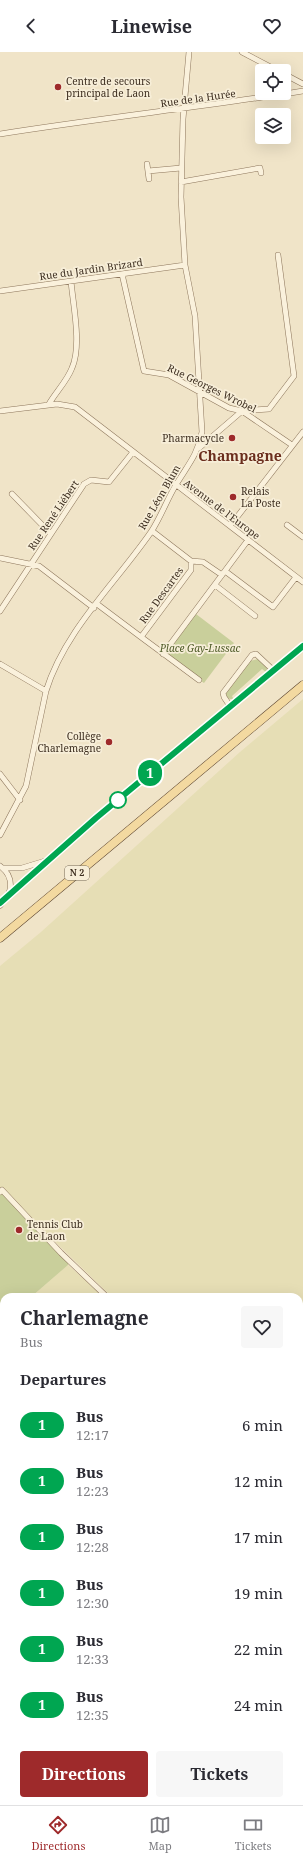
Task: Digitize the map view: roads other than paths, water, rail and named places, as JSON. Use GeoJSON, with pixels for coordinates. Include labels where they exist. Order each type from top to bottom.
{"type":"FeatureCollection","features":[{"type":"Feature","properties":{"kind":"main road","name":"N 2"},"geometry":{"type":"LineString","coordinates":[[0,938],[303,685]]}},
{"type":"Feature","properties":{"kind":"street","name":"Rue Léon Blum"},"geometry":{"type":"LineString","coordinates":[[0,835],[20,800],[26,786],[46,691],[50,678],[66,645],[152,531],[176,485],[199,448],[202,432],[198,392],[195,316],[185,265],[181,182],[184,109],[189,52]]}},
{"type":"Feature","properties":{"kind":"street"},"geometry":{"type":"LineString","coordinates":[[242,52],[262,64]]}},
{"type":"Feature","properties":{"kind":"street"},"geometry":{"type":"LineString","coordinates":[[291,78],[303,84]]}},
{"type":"Feature","properties":{"kind":"street","name":"Rue de la Hurée"},"geometry":{"type":"LineString","coordinates":[[291,92],[303,91]]}},
{"type":"Feature","properties":{"kind":"street","name":"Rue de la Hurée"},"geometry":{"type":"LineString","coordinates":[[0,134],[184,109],[255,97]]}},
{"type":"Feature","properties":{"kind":"street"},"geometry":{"type":"LineString","coordinates":[[147,164],[149,180]]}},
{"type":"Feature","properties":{"kind":"street"},"geometry":{"type":"LineString","coordinates":[[148,171],[181,168]]}},
{"type":"Feature","properties":{"kind":"street"},"geometry":{"type":"LineString","coordinates":[[181,182],[260,168],[261,173]]}},
{"type":"Feature","properties":{"kind":"street"},"geometry":{"type":"LineString","coordinates":[[199,448],[242,411],[269,409],[294,376],[278,255]]}},
{"type":"Feature","properties":{"kind":"street","name":"Rue du Jardin Brizard"},"geometry":{"type":"LineString","coordinates":[[0,291],[185,265]]}},
{"type":"Feature","properties":{"kind":"street","name":"Rue Georges Wrobel"},"geometry":{"type":"LineString","coordinates":[[122,274],[144,371],[169,375],[229,408],[242,411],[292,445]]}},
{"type":"Feature","properties":{"kind":"street"},"geometry":{"type":"LineString","coordinates":[[49,404],[68,376],[75,358],[76,345],[71,281]]}},
{"type":"Feature","properties":{"kind":"street","name":"Avenue de l'Europe"},"geometry":{"type":"LineString","coordinates":[[0,411],[49,404],[63,404],[74,408],[134,452],[303,582]]}},
{"type":"Feature","properties":{"kind":"street"},"geometry":{"type":"LineString","coordinates":[[230,526],[303,432]]}},
{"type":"Feature","properties":{"kind":"street","name":"Rue René Liébert"},"geometry":{"type":"LineString","coordinates":[[0,611],[50,533],[84,484],[91,480],[109,482],[134,452]]}},
{"type":"Feature","properties":{"kind":"street"},"geometry":{"type":"LineString","coordinates":[[12,494],[50,533]]}},
{"type":"Feature","properties":{"kind":"street"},"geometry":{"type":"LineString","coordinates":[[287,525],[303,537]]}},
{"type":"Feature","properties":{"kind":"street","name":"Rue Descartes"},"geometry":{"type":"LineString","coordinates":[[152,531],[191,561],[203,562],[223,573],[273,608],[296,577]]}},
{"type":"Feature","properties":{"kind":"street"},"geometry":{"type":"LineString","coordinates":[[163,654],[248,540]]}},
{"type":"Feature","properties":{"kind":"street","name":"Rue Descartes"},"geometry":{"type":"LineString","coordinates":[[0,558],[39,566],[46,570],[199,680]]}},
{"type":"Feature","properties":{"kind":"street","name":"Rue Descartes"},"geometry":{"type":"LineString","coordinates":[[141,637],[191,570],[191,561]]}},
{"type":"Feature","properties":{"kind":"street"},"geometry":{"type":"LineString","coordinates":[[214,585],[255,616]]}},
{"type":"Feature","properties":{"kind":"street"},"geometry":{"type":"LineString","coordinates":[[0,904],[46,861],[303,646]]}},
{"type":"Feature","properties":{"kind":"street"},"geometry":{"type":"LineString","coordinates":[[230,706],[223,693],[252,656],[256,654],[273,670]]}},
{"type":"Feature","properties":{"kind":"street"},"geometry":{"type":"LineString","coordinates":[[0,664],[46,691]]}},
{"type":"Feature","properties":{"kind":"street"},"geometry":{"type":"LineString","coordinates":[[0,774],[20,800]]}},
{"type":"Feature","properties":{"kind":"street"},"geometry":{"type":"LineString","coordinates":[[1,867],[22,868],[46,861]]}},
{"type":"Feature","properties":{"kind":"street"},"geometry":{"type":"LineString","coordinates":[[1,867],[10,877],[11,883],[9,895]]}},
{"type":"Feature","properties":{"kind":"street"},"geometry":{"type":"LineString","coordinates":[[1,1191],[61,1253],[103,1293]]}},
{"type":"Feature","properties":{"kind":"place","name":"Centre de secours principal de Laon"},"geometry":{"type":"Point","coordinates":[58,87]}},
{"type":"Feature","properties":{"kind":"place","name":"Pharmacycle"},"geometry":{"type":"Point","coordinates":[232,438]}},
{"type":"Feature","properties":{"kind":"place","name":"Relais La Poste"},"geometry":{"type":"Point","coordinates":[233,497]}},
{"type":"Feature","properties":{"kind":"place","name":"Collège Charlemagne"},"geometry":{"type":"Point","coordinates":[109,742]}},
{"type":"Feature","properties":{"kind":"place","name":"Tennis Club de Laon"},"geometry":{"type":"Point","coordinates":[19,1230]}},
{"type":"Feature","properties":{"kind":"district","name":"Champagne"},"geometry":{"type":"Point","coordinates":[240,456]}},
{"type":"Feature","properties":{"kind":"park label","name":"Place Gay-Lussac"},"geometry":{"type":"Point","coordinates":[200,648]}}]}
